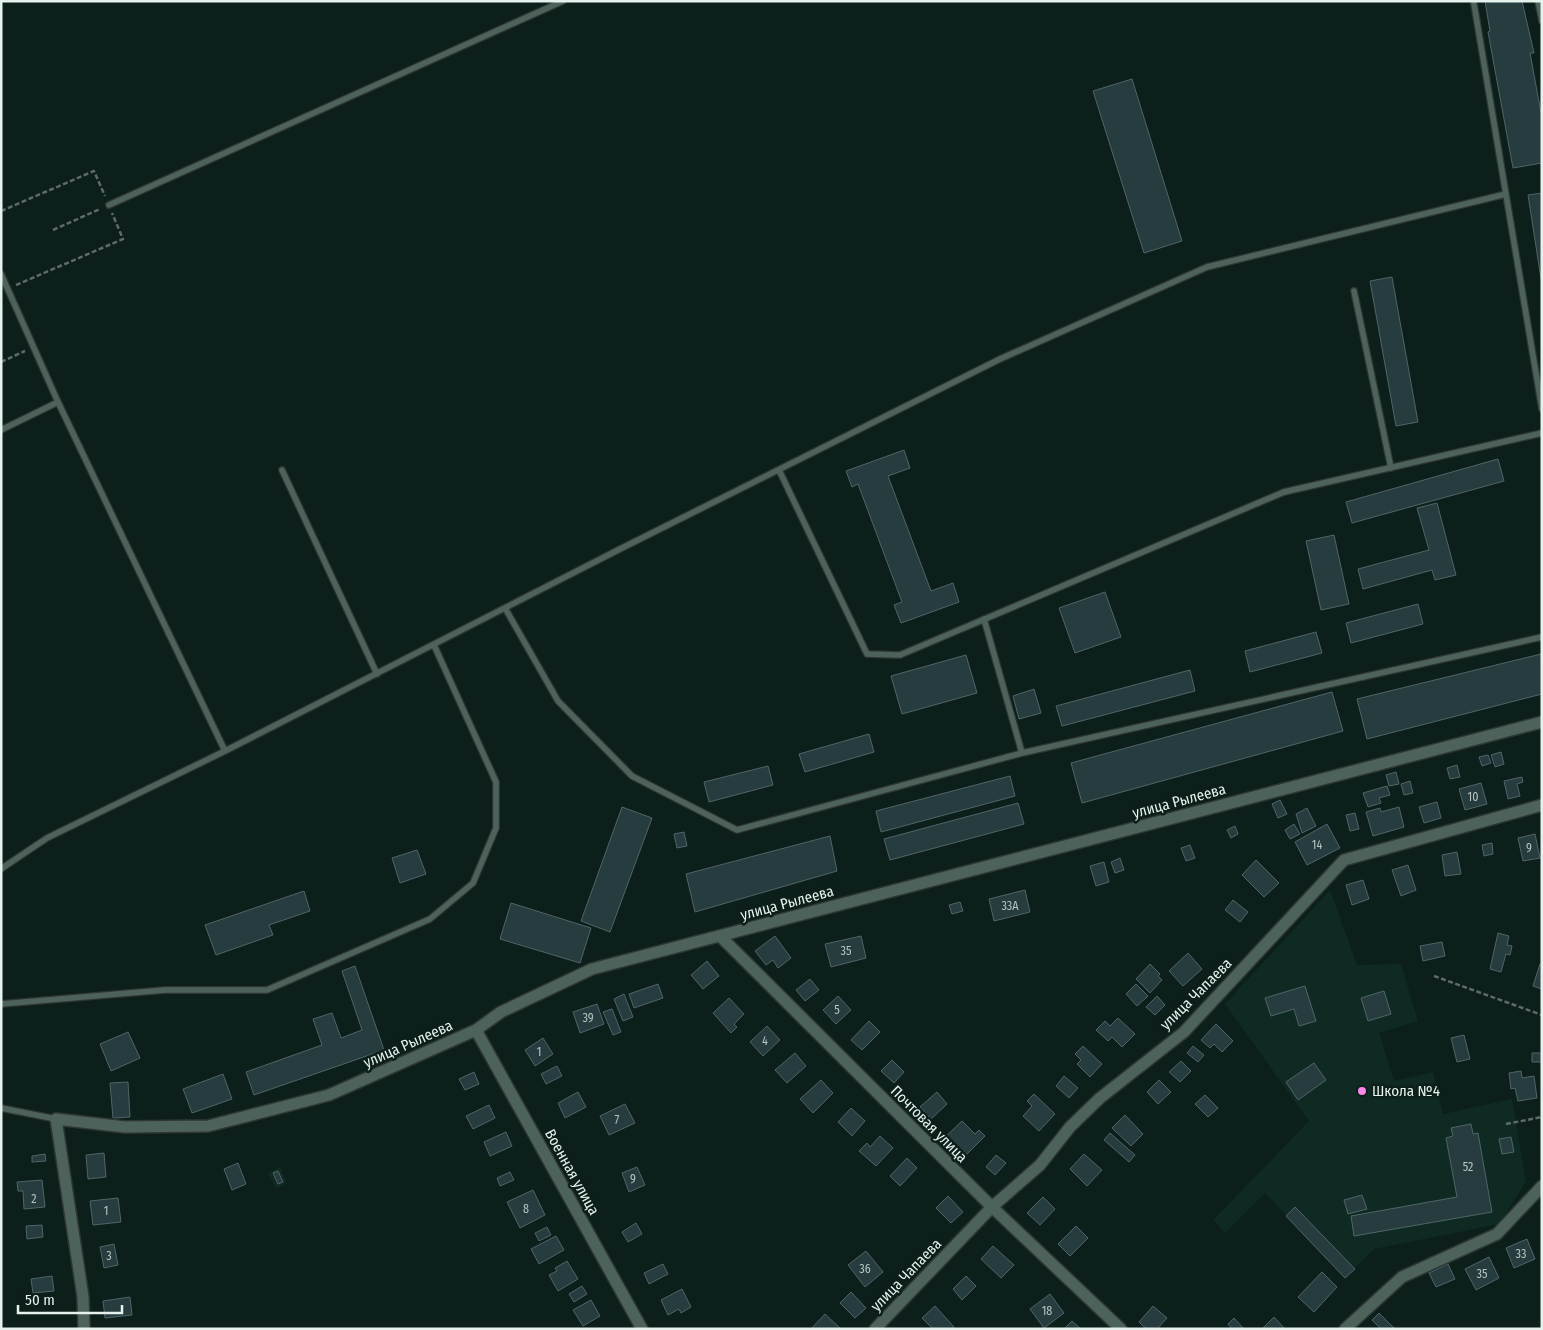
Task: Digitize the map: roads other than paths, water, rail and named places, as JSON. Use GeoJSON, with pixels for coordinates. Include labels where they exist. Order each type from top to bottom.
{"type":"FeatureCollection","features":[{"type":"Feature","properties":{"kind":"street","name":"улица Рылеева"},"geometry":{"type":"LineString","coordinates":[[56,1119],[125,1127],[208,1126],[329,1096],[476,1030],[501,1012],[592,969],[1542,722]]}},
{"type":"Feature","properties":{"kind":"street","name":"улица Чапаева"},"geometry":{"type":"LineString","coordinates":[[875,1329],[992,1207],[1040,1165],[1070,1126],[1100,1098],[1184,1032],[1344,860],[1542,805]]}},
{"type":"Feature","properties":{"kind":"street","name":"Почтовая улица"},"geometry":{"type":"LineString","coordinates":[[720,936],[992,1207],[1121,1329]]}},
{"type":"Feature","properties":{"kind":"street","name":"Военная улица"},"geometry":{"type":"LineString","coordinates":[[476,1030],[642,1329]]}},
{"type":"Feature","properties":{"kind":"street"},"geometry":{"type":"LineString","coordinates":[[56,1119],[83,1297],[84,1329]]}},
{"type":"Feature","properties":{"kind":"street"},"geometry":{"type":"LineString","coordinates":[[1345,1329],[1402,1277],[1497,1234],[1542,1186]]}},
{"type":"Feature","properties":{"kind":"lane"},"geometry":{"type":"LineString","coordinates":[[109,205],[563,1]]}},
{"type":"Feature","properties":{"kind":"lane"},"geometry":{"type":"LineString","coordinates":[[1538,1],[1542,21]]}},
{"type":"Feature","properties":{"kind":"lane"},"geometry":{"type":"LineString","coordinates":[[1474,4],[1542,409]]}},
{"type":"Feature","properties":{"kind":"lane"},"geometry":{"type":"LineString","coordinates":[[1,869],[47,838],[225,751],[1000,359],[1207,267],[1506,194]]}},
{"type":"Feature","properties":{"kind":"lane"},"geometry":{"type":"LineString","coordinates":[[1,274],[58,402],[225,751]]}},
{"type":"Feature","properties":{"kind":"lane"},"geometry":{"type":"LineString","coordinates":[[1354,291],[1390,468]]}},
{"type":"Feature","properties":{"kind":"lane"},"geometry":{"type":"LineString","coordinates":[[1,430],[58,402]]}},
{"type":"Feature","properties":{"kind":"lane"},"geometry":{"type":"LineString","coordinates":[[779,470],[867,654],[900,655],[1284,492],[1542,433]]}},
{"type":"Feature","properties":{"kind":"lane"},"geometry":{"type":"LineString","coordinates":[[282,470],[377,674]]}},
{"type":"Feature","properties":{"kind":"lane"},"geometry":{"type":"LineString","coordinates":[[505,608],[558,701],[632,776],[737,830],[1022,753],[1542,637]]}},
{"type":"Feature","properties":{"kind":"lane"},"geometry":{"type":"LineString","coordinates":[[984,619],[1022,753]]}},
{"type":"Feature","properties":{"kind":"lane"},"geometry":{"type":"LineString","coordinates":[[1,1004],[166,990],[267,990],[430,920],[473,883],[496,828],[496,782],[434,645]]}},
{"type":"Feature","properties":{"kind":"lane"},"geometry":{"type":"LineString","coordinates":[[1,1108],[56,1119]]}},
{"type":"Feature","properties":{"kind":"place","name":"Школа №4"},"geometry":{"type":"Point","coordinates":[1362,1091]}}]}
